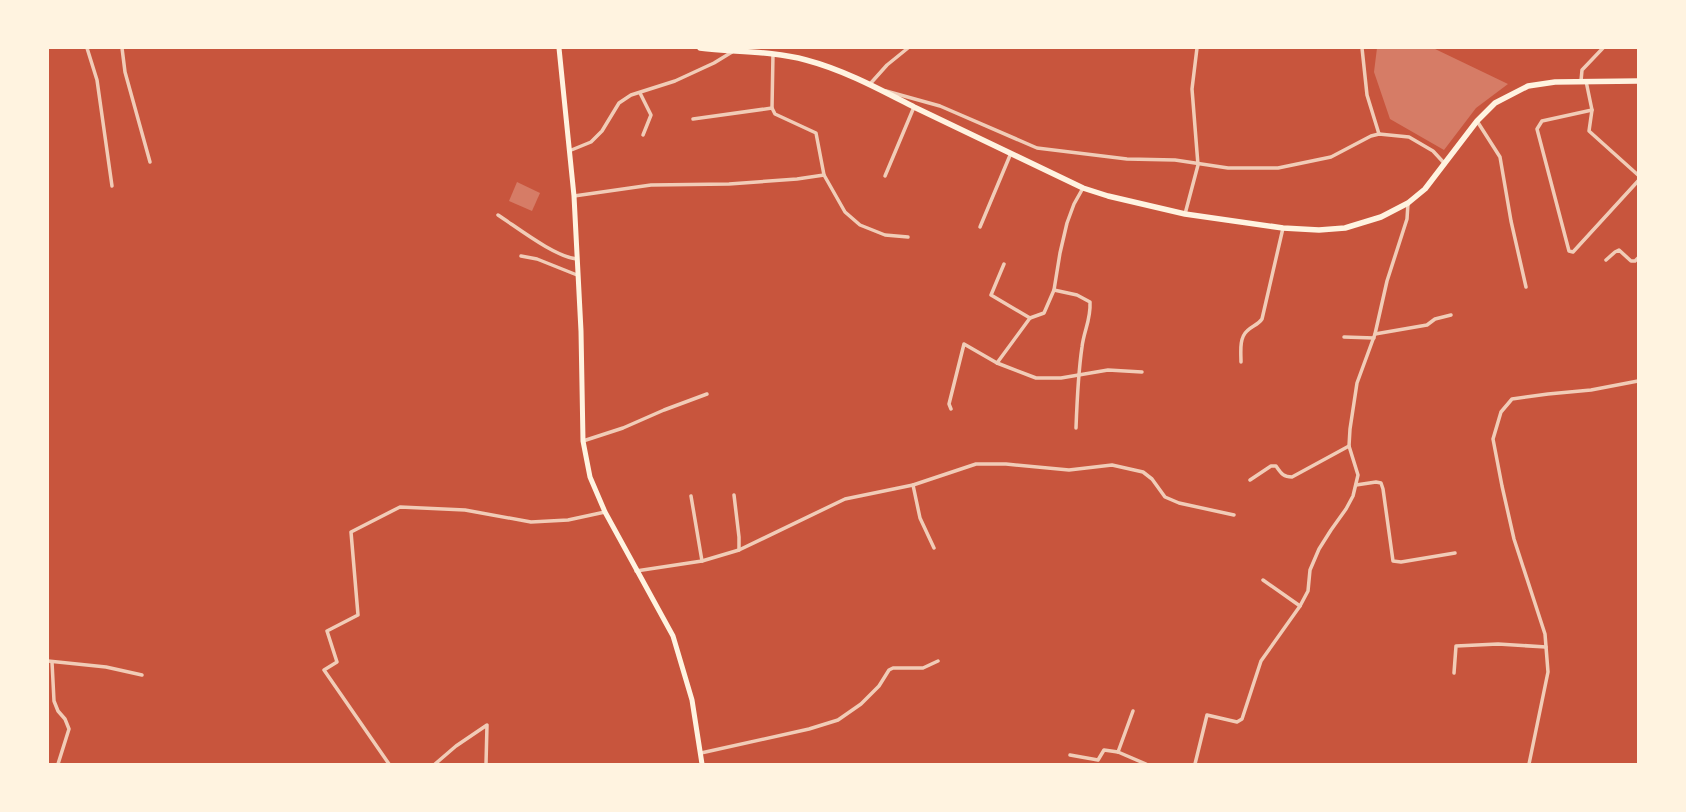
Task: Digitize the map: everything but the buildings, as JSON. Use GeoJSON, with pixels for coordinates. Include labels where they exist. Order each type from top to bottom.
{"type":"FeatureCollection","features":[{"type":"Feature","properties":{"kind":"highway"},"geometry":{"type":"LineString","coordinates":[[700,48],[732,52],[774,54],[804,59],[824,65],[879,88],[914,107],[1083,188],[1108,196],[1185,214],[1283,228],[1319,230],[1344,228],[1381,217],[1408,203],[1425,189],[1477,121],[1496,103],[1528,86],[1555,82],[1638,81]]}},
{"type":"Feature","properties":{"kind":"main road"},"geometry":{"type":"LineString","coordinates":[[559,48],[574,196],[578,259],[577,275],[581,331],[583,441],[590,477],[605,512],[673,636],[692,700],[702,764]]}},
{"type":"Feature","properties":{"kind":"street"},"geometry":{"type":"LineString","coordinates":[[87,48],[97,80],[112,186]]}},
{"type":"Feature","properties":{"kind":"street"},"geometry":{"type":"LineString","coordinates":[[122,48],[126,72],[150,162]]}},
{"type":"Feature","properties":{"kind":"street"},"geometry":{"type":"LineString","coordinates":[[870,84],[887,65],[908,48]]}},
{"type":"Feature","properties":{"kind":"street"},"geometry":{"type":"LineString","coordinates":[[1185,214],[1198,165],[1192,89],[1197,48]]}},
{"type":"Feature","properties":{"kind":"street"},"geometry":{"type":"LineString","coordinates":[[1362,48],[1367,96],[1379,134]]}},
{"type":"Feature","properties":{"kind":"street"},"geometry":{"type":"LineString","coordinates":[[1603,48],[1582,70],[1583,81],[1592,110],[1589,131],[1638,175]]}},
{"type":"Feature","properties":{"kind":"street"},"geometry":{"type":"LineString","coordinates":[[569,151],[591,142],[602,131],[619,103],[631,95],[675,81],[714,63],[732,52]]}},
{"type":"Feature","properties":{"kind":"street"},"geometry":{"type":"LineString","coordinates":[[774,54],[772,108],[776,114],[816,132],[824,175],[845,212],[860,225],[885,235],[908,237]]}},
{"type":"Feature","properties":{"kind":"street"},"geometry":{"type":"LineString","coordinates":[[879,88],[940,106],[1037,148],[1127,159],[1175,160],[1198,165],[1228,168],[1278,168],[1331,157],[1371,136],[1379,134],[1409,137],[1432,151],[1445,164]]}},
{"type":"Feature","properties":{"kind":"street"},"geometry":{"type":"LineString","coordinates":[[640,93],[651,114],[643,135]]}},
{"type":"Feature","properties":{"kind":"street"},"geometry":{"type":"LineString","coordinates":[[885,176],[914,107]]}},
{"type":"Feature","properties":{"kind":"street"},"geometry":{"type":"LineString","coordinates":[[693,119],[772,108]]}},
{"type":"Feature","properties":{"kind":"street"},"geometry":{"type":"LineString","coordinates":[[1592,110],[1542,121],[1537,129],[1569,251],[1573,252],[1638,181]]}},
{"type":"Feature","properties":{"kind":"street"},"geometry":{"type":"LineString","coordinates":[[1477,121],[1500,157],[1511,220],[1526,287]]}},
{"type":"Feature","properties":{"kind":"street"},"geometry":{"type":"LineString","coordinates":[[980,227],[1011,153]]}},
{"type":"Feature","properties":{"kind":"street"},"geometry":{"type":"LineString","coordinates":[[574,196],[651,185],[729,184],[797,179],[824,175]]}},
{"type":"Feature","properties":{"kind":"street"},"geometry":{"type":"LineString","coordinates":[[997,363],[1030,318],[1044,313],[1054,290],[1067,223],[1074,204],[1083,188]]}},
{"type":"Feature","properties":{"kind":"street"},"geometry":{"type":"LineString","coordinates":[[1195,764],[1207,715],[1238,722],[1242,719],[1261,661],[1300,606],[1308,591],[1310,570],[1319,549],[1353,496],[1358,475],[1349,446],[1357,383],[1375,336],[1387,281],[1406,219],[1408,203]]}},
{"type":"Feature","properties":{"kind":"street"},"geometry":{"type":"LineString","coordinates":[[498,215],[540,242],[569,258],[578,259]]}},
{"type":"Feature","properties":{"kind":"street"},"geometry":{"type":"LineString","coordinates":[[1241,362],[1241,345],[1244,334],[1247,330],[1258,324],[1262,319],[1283,228]]}},
{"type":"Feature","properties":{"kind":"street"},"geometry":{"type":"LineString","coordinates":[[1606,260],[1619,250],[1631,261],[1635,261],[1638,258]]}},
{"type":"Feature","properties":{"kind":"street"},"geometry":{"type":"LineString","coordinates":[[521,256],[537,260],[577,275]]}},
{"type":"Feature","properties":{"kind":"street"},"geometry":{"type":"LineString","coordinates":[[1004,264],[991,295],[1030,318]]}},
{"type":"Feature","properties":{"kind":"street"},"geometry":{"type":"LineString","coordinates":[[1054,290],[1077,295],[1090,302],[1091,313],[1082,345],[1078,374],[1076,428]]}},
{"type":"Feature","properties":{"kind":"street"},"geometry":{"type":"LineString","coordinates":[[1344,337],[1375,336],[1427,325],[1435,319],[1451,315]]}},
{"type":"Feature","properties":{"kind":"street"},"geometry":{"type":"LineString","coordinates":[[951,409],[949,404],[964,344],[997,363],[1036,378],[1061,378],[1108,370],[1142,372]]}},
{"type":"Feature","properties":{"kind":"street"},"geometry":{"type":"LineString","coordinates":[[1529,764],[1548,672],[1545,634],[1514,538],[1502,486],[1493,439],[1500,412],[1512,399],[1591,390],[1638,381]]}},
{"type":"Feature","properties":{"kind":"street"},"geometry":{"type":"LineString","coordinates":[[583,441],[623,428],[664,410],[707,394]]}},
{"type":"Feature","properties":{"kind":"street"},"geometry":{"type":"LineString","coordinates":[[1250,480],[1271,466],[1276,466],[1281,474],[1286,477],[1292,477],[1349,446]]}},
{"type":"Feature","properties":{"kind":"street"},"geometry":{"type":"LineString","coordinates":[[636,571],[702,561],[739,550],[845,499],[913,485],[976,464],[1006,464],[1069,470],[1112,465],[1143,472],[1152,479],[1166,497],[1179,503],[1234,515]]}},
{"type":"Feature","properties":{"kind":"street"},"geometry":{"type":"LineString","coordinates":[[1356,485],[1376,482],[1381,483],[1393,561],[1401,562],[1455,553]]}},
{"type":"Feature","properties":{"kind":"street"},"geometry":{"type":"LineString","coordinates":[[913,485],[920,518],[934,548]]}},
{"type":"Feature","properties":{"kind":"street"},"geometry":{"type":"LineString","coordinates":[[734,495],[739,550]]}},
{"type":"Feature","properties":{"kind":"street"},"geometry":{"type":"LineString","coordinates":[[691,496],[702,561]]}},
{"type":"Feature","properties":{"kind":"street"},"geometry":{"type":"LineString","coordinates":[[389,764],[324,670],[337,662],[327,631],[358,614],[351,532],[400,507],[465,510],[531,522],[568,520],[605,512]]}},
{"type":"Feature","properties":{"kind":"street"},"geometry":{"type":"LineString","coordinates":[[1263,580],[1300,606]]}},
{"type":"Feature","properties":{"kind":"street"},"geometry":{"type":"LineString","coordinates":[[1454,673],[1456,646],[1498,644],[1546,647]]}},
{"type":"Feature","properties":{"kind":"street"},"geometry":{"type":"LineString","coordinates":[[701,753],[809,729],[838,720],[861,704],[879,686],[889,670],[893,668],[923,668],[938,661]]}},
{"type":"Feature","properties":{"kind":"street"},"geometry":{"type":"LineString","coordinates":[[58,764],[68,729],[65,719],[58,711],[54,701],[50,662],[106,667],[142,676]]}},
{"type":"Feature","properties":{"kind":"street"},"geometry":{"type":"LineString","coordinates":[[1118,752],[1133,711]]}},
{"type":"Feature","properties":{"kind":"street"},"geometry":{"type":"LineString","coordinates":[[435,764],[456,746],[487,725],[486,764]]}},
{"type":"Feature","properties":{"kind":"street"},"geometry":{"type":"LineString","coordinates":[[1070,755],[1098,760],[1104,750],[1118,752],[1146,764]]}}]}
